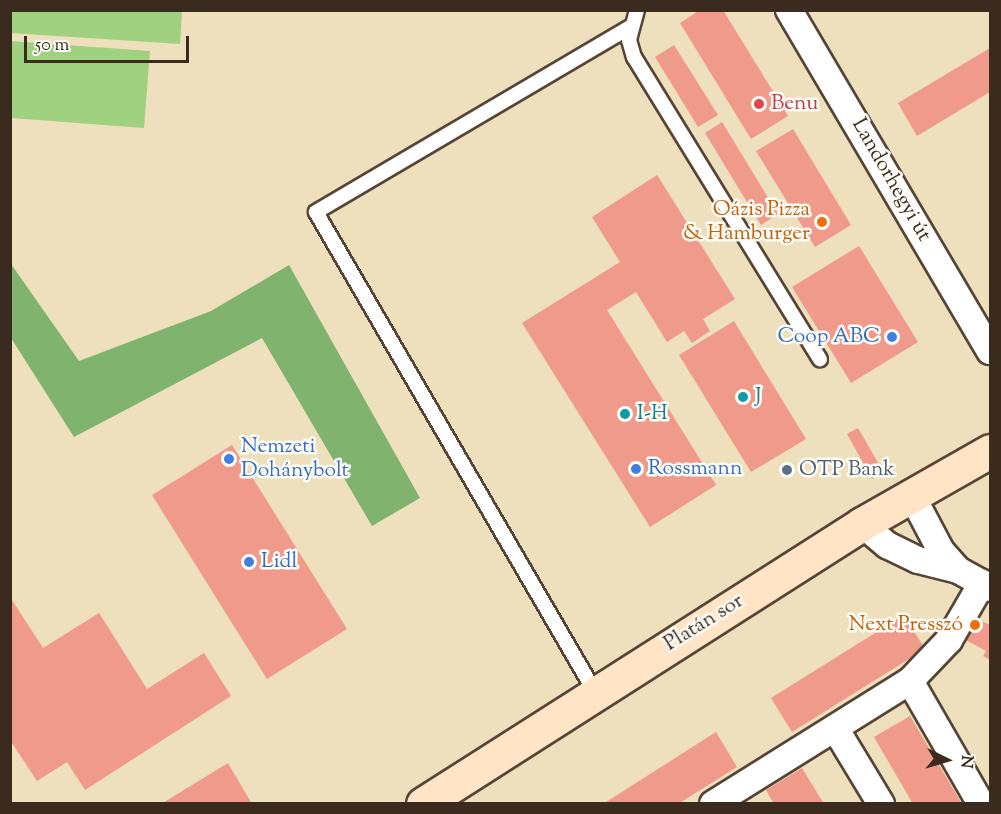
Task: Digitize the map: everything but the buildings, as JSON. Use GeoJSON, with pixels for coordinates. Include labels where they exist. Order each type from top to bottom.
{"type":"FeatureCollection","features":[{"type":"Feature","properties":{"kind":"street","name":"Landorhegyi út"},"geometry":{"type":"LineString","coordinates":[[789,10],[990,351]]}},
{"type":"Feature","properties":{"kind":"street","name":"Platán sor"},"geometry":{"type":"LineString","coordinates":[[423,804],[595,692],[862,524],[911,494],[990,452]]}},
{"type":"Feature","properties":{"kind":"street"},"geometry":{"type":"LineString","coordinates":[[911,494],[924,525],[958,570]]}},
{"type":"Feature","properties":{"kind":"street"},"geometry":{"type":"LineString","coordinates":[[713,804],[910,681],[949,640],[986,585],[958,570],[918,560],[887,544],[862,524]]}},
{"type":"Feature","properties":{"kind":"street"},"geometry":{"type":"LineString","coordinates":[[910,681],[981,804]]}},
{"type":"Feature","properties":{"kind":"street"},"geometry":{"type":"LineString","coordinates":[[835,728],[881,804]]}},
{"type":"Feature","properties":{"kind":"lane"},"geometry":{"type":"LineString","coordinates":[[637,10],[630,27],[634,57],[820,359]]}},
{"type":"Feature","properties":{"kind":"lane"},"geometry":{"type":"LineString","coordinates":[[595,692],[316,212],[630,27]]}},
{"type":"Feature","properties":{"kind":"green space"},"geometry":{"type":"Polygon","coordinates":[[[11,11],[182,11],[180,44],[11,33],[11,11]]]}},
{"type":"Feature","properties":{"kind":"green space"},"geometry":{"type":"Polygon","coordinates":[[[10,41],[150,51],[144,128],[11,118],[10,41]]]}},
{"type":"Feature","properties":{"kind":"green space"},"geometry":{"type":"Polygon","coordinates":[[[11,264],[79,361],[211,311],[289,265],[420,498],[372,526],[262,338],[74,437],[11,338],[11,264]]]}},
{"type":"Feature","properties":{"kind":"place","name":"Benu"},"geometry":{"type":"Point","coordinates":[759,104]}},
{"type":"Feature","properties":{"kind":"place","name":"Oázis Pizza & Hamburger"},"geometry":{"type":"Point","coordinates":[822,222]}},
{"type":"Feature","properties":{"kind":"place","name":"Coop ABC"},"geometry":{"type":"Point","coordinates":[892,337]}},
{"type":"Feature","properties":{"kind":"place","name":"J"},"geometry":{"type":"Point","coordinates":[743,397]}},
{"type":"Feature","properties":{"kind":"place","name":"I-H"},"geometry":{"type":"Point","coordinates":[625,414]}},
{"type":"Feature","properties":{"kind":"place","name":"Nemzeti Dohánybolt"},"geometry":{"type":"Point","coordinates":[229,459]}},
{"type":"Feature","properties":{"kind":"place","name":"Rossmann"},"geometry":{"type":"Point","coordinates":[636,469]}},
{"type":"Feature","properties":{"kind":"place","name":"OTP Bank"},"geometry":{"type":"Point","coordinates":[787,470]}},
{"type":"Feature","properties":{"kind":"place","name":"Lidl"},"geometry":{"type":"Point","coordinates":[249,562]}},
{"type":"Feature","properties":{"kind":"place","name":"Next Presszó"},"geometry":{"type":"Point","coordinates":[975,625]}}]}
